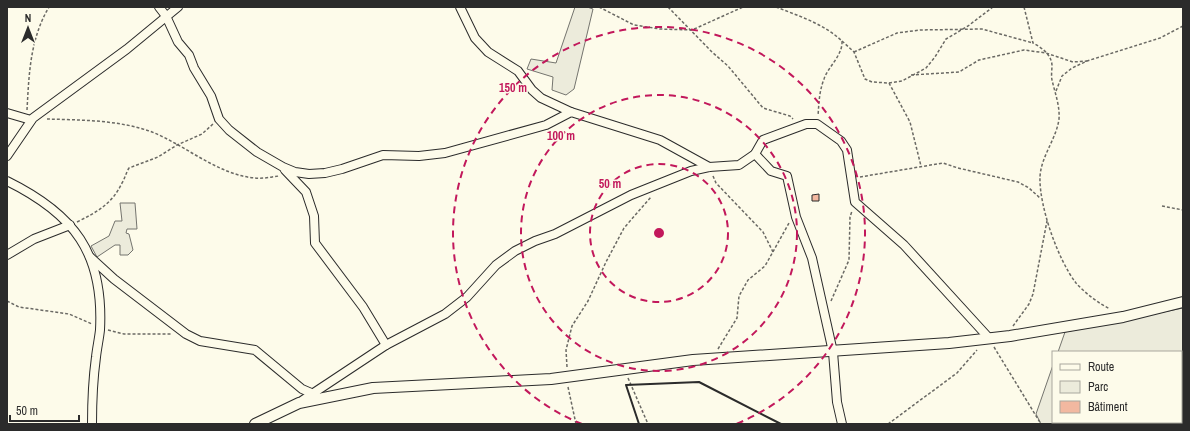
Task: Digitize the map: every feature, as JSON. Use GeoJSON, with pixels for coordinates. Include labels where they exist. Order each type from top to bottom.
{"type":"FeatureCollection","features":[{"type":"Feature","properties":{"kind":"street"},"geometry":{"type":"LineString","coordinates":[[159,7],[166,16],[178,42],[189,55],[211,96],[219,119],[229,130],[257,152],[295,172],[309,174],[325,173],[342,169],[383,155],[419,156],[445,153],[546,125],[570,112]]}},
{"type":"Feature","properties":{"kind":"street"},"geometry":{"type":"LineString","coordinates":[[460,7],[475,38],[488,52],[518,71],[532,90],[541,98],[570,112],[660,140],[709,167]]}},
{"type":"Feature","properties":{"kind":"street"},"geometry":{"type":"LineString","coordinates":[[7,156],[30,119],[120,54],[176,8]]}},
{"type":"Feature","properties":{"kind":"street"},"geometry":{"type":"LineString","coordinates":[[7,113],[30,119]]}},
{"type":"Feature","properties":{"kind":"street"},"geometry":{"type":"LineString","coordinates":[[255,424],[299,403],[386,345],[445,314],[467,297],[496,265],[515,251],[535,241],[555,234],[632,195],[691,170],[739,165],[755,154],[763,140],[798,126],[817,124],[841,141],[847,150],[855,202],[904,245],[965,310],[988,338]]}},
{"type":"Feature","properties":{"kind":"street"},"geometry":{"type":"LineString","coordinates":[[755,154],[771,171],[787,176],[795,212],[812,258],[833,352],[837,402],[842,424]]}},
{"type":"Feature","properties":{"kind":"street"},"geometry":{"type":"LineString","coordinates":[[283,167],[306,192],[314,216],[315,243],[363,307],[386,345]]}},
{"type":"Feature","properties":{"kind":"street"},"geometry":{"type":"LineString","coordinates":[[7,181],[53,209],[70,226],[88,250],[95,269],[100,328],[94,374],[92,424]]}},
{"type":"Feature","properties":{"kind":"street"},"geometry":{"type":"LineString","coordinates":[[7,255],[34,239],[70,226]]}},
{"type":"Feature","properties":{"kind":"street"},"geometry":{"type":"LineString","coordinates":[[90,257],[114,279],[186,334],[200,341],[255,350],[302,389],[313,394],[330,396]]}},
{"type":"Feature","properties":{"kind":"street"},"geometry":{"type":"LineString","coordinates":[[299,403],[373,388],[568,377],[712,359],[949,343],[1010,336],[1123,317],[1183,302]]}},
{"type":"Feature","properties":{"kind":"path"},"geometry":{"type":"LineString","coordinates":[[49,7],[42,19],[34,40],[31,61],[30,119],[68,119],[137,127],[153,132],[204,160],[236,173],[255,178],[290,174]]}},
{"type":"Feature","properties":{"kind":"path"},"geometry":{"type":"LineString","coordinates":[[599,7],[634,25],[660,29],[692,30],[743,7]]}},
{"type":"Feature","properties":{"kind":"path"},"geometry":{"type":"LineString","coordinates":[[668,7],[712,52],[728,66],[763,108],[790,116],[798,126]]}},
{"type":"Feature","properties":{"kind":"path"},"geometry":{"type":"LineString","coordinates":[[776,7],[805,18],[835,34],[854,52],[865,79],[872,82],[889,83],[902,81],[926,68],[946,39],[965,28],[993,7]]}},
{"type":"Feature","properties":{"kind":"path"},"geometry":{"type":"LineString","coordinates":[[1024,7],[1033,44]]}},
{"type":"Feature","properties":{"kind":"path"},"geometry":{"type":"LineString","coordinates":[[1056,91],[1062,76],[1072,68],[1087,61],[1160,38],[1183,26]]}},
{"type":"Feature","properties":{"kind":"path"},"geometry":{"type":"LineString","coordinates":[[854,52],[897,33],[920,30],[965,28],[982,29],[1033,44],[1046,53],[1050,57],[1052,65],[1052,80],[1056,91],[1059,118],[1042,163],[1040,177],[1041,199],[1047,221],[1057,249],[1076,282],[1091,297],[1123,317]]}},
{"type":"Feature","properties":{"kind":"path"},"geometry":{"type":"LineString","coordinates":[[817,124],[819,95],[824,78],[843,48],[842,41]]}},
{"type":"Feature","properties":{"kind":"path"},"geometry":{"type":"LineString","coordinates":[[911,75],[959,72],[978,60],[1015,51],[1036,51],[1073,62],[1087,61]]}},
{"type":"Feature","properties":{"kind":"path"},"geometry":{"type":"LineString","coordinates":[[889,83],[910,122],[921,166]]}},
{"type":"Feature","properties":{"kind":"path"},"geometry":{"type":"LineString","coordinates":[[70,226],[95,213],[112,200],[129,168],[158,157],[177,145],[202,134],[219,119]]}},
{"type":"Feature","properties":{"kind":"path"},"geometry":{"type":"LineString","coordinates":[[852,178],[943,163],[1018,182],[1029,188],[1041,199]]}},
{"type":"Feature","properties":{"kind":"path"},"geometry":{"type":"LineString","coordinates":[[709,167],[716,183],[763,232],[773,252]]}},
{"type":"Feature","properties":{"kind":"path"},"geometry":{"type":"LineString","coordinates":[[576,424],[568,377],[566,350],[572,326],[588,301],[624,228],[651,198],[658,184]]}},
{"type":"Feature","properties":{"kind":"path"},"geometry":{"type":"LineString","coordinates":[[830,303],[849,260],[850,217],[855,202]]}},
{"type":"Feature","properties":{"kind":"path"},"geometry":{"type":"LineString","coordinates":[[1162,206],[1183,210]]}},
{"type":"Feature","properties":{"kind":"path"},"geometry":{"type":"LineString","coordinates":[[712,359],[737,318],[739,296],[748,280],[765,266],[795,212]]}},
{"type":"Feature","properties":{"kind":"path"},"geometry":{"type":"LineString","coordinates":[[1010,336],[1015,323],[1029,304],[1033,294],[1047,221]]}},
{"type":"Feature","properties":{"kind":"path"},"geometry":{"type":"LineString","coordinates":[[888,424],[957,373],[988,338],[1041,424]]}},
{"type":"Feature","properties":{"kind":"path"},"geometry":{"type":"LineString","coordinates":[[624,369],[648,424]]}},
{"type":"Feature","properties":{"kind":"green space"},"geometry":{"type":"Polygon","coordinates":[[[575,7],[587,7],[593,9],[574,89],[566,95],[552,90],[553,77],[527,69],[531,59],[556,63],[575,7]]]}},
{"type":"Feature","properties":{"kind":"green space"},"geometry":{"type":"Polygon","coordinates":[[[120,203],[135,203],[137,229],[127,229],[126,233],[129,234],[133,250],[128,255],[120,255],[120,245],[115,245],[97,257],[91,246],[109,236],[115,221],[122,221],[120,203]]]}},
{"type":"Feature","properties":{"kind":"green space"},"geometry":{"type":"Polygon","coordinates":[[[1183,308],[1183,424],[1041,424],[1036,414],[1052,368],[1052,423],[1182,423],[1182,351],[1058,351],[1065,332],[1183,308]]]}},
{"type":"Feature","properties":{"kind":"building"},"geometry":{"type":"Polygon","coordinates":[[[819,194],[819,201],[812,201],[812,195],[819,194]]]}},
{"type":"Feature","properties":{"kind":"wall"},"geometry":{"type":"LineString","coordinates":[[639,424],[626,385],[699,382],[781,424]]}}]}
